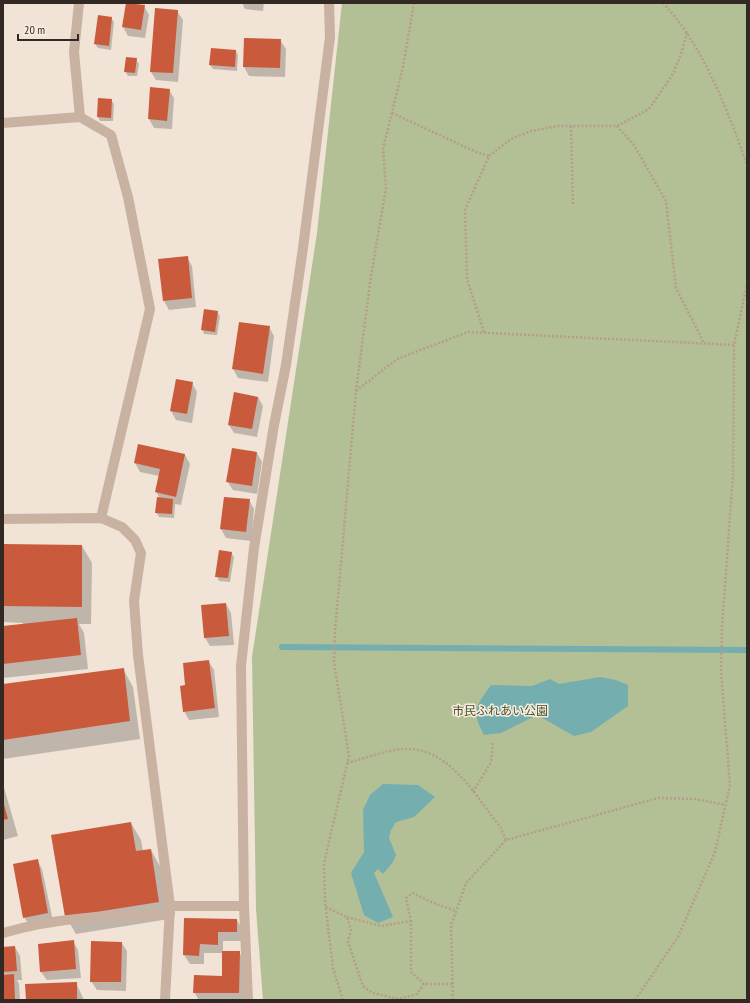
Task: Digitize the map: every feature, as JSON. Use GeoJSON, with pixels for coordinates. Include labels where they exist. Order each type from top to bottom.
{"type":"FeatureCollection","features":[{"type":"Feature","properties":{"kind":"street"},"geometry":{"type":"LineString","coordinates":[[79,3],[74,52],[80,117]]}},
{"type":"Feature","properties":{"kind":"street"},"geometry":{"type":"LineString","coordinates":[[248,1000],[244,906],[241,666],[254,548],[274,425],[286,365],[303,248],[330,37],[329,3]]}},
{"type":"Feature","properties":{"kind":"street"},"geometry":{"type":"LineString","coordinates":[[3,123],[80,117],[111,135],[128,197],[150,309],[101,518]]}},
{"type":"Feature","properties":{"kind":"street"},"geometry":{"type":"LineString","coordinates":[[3,520],[101,518],[122,527],[135,540],[141,554],[134,601],[138,655],[170,910],[165,1000]]}},
{"type":"Feature","properties":{"kind":"street"},"geometry":{"type":"LineString","coordinates":[[3,933],[24,927],[97,916],[244,906]]}},
{"type":"Feature","properties":{"kind":"path"},"geometry":{"type":"LineString","coordinates":[[343,1000],[333,968],[325,907],[324,863],[349,756],[334,662],[335,631],[356,391],[371,276],[386,188],[383,149],[403,67],[414,3]]}},
{"type":"Feature","properties":{"kind":"path"},"geometry":{"type":"LineString","coordinates":[[664,3],[687,32],[718,90],[747,165]]}},
{"type":"Feature","properties":{"kind":"path"},"geometry":{"type":"LineString","coordinates":[[484,332],[467,279],[465,210],[489,156],[511,139],[531,131],[558,126],[617,126],[649,109],[673,74],[682,51],[687,32]]}},
{"type":"Feature","properties":{"kind":"path"},"geometry":{"type":"LineString","coordinates":[[392,113],[476,152],[489,156]]}},
{"type":"Feature","properties":{"kind":"path"},"geometry":{"type":"LineString","coordinates":[[571,126],[573,204]]}},
{"type":"Feature","properties":{"kind":"path"},"geometry":{"type":"LineString","coordinates":[[617,126],[634,145],[666,201],[676,288],[704,344]]}},
{"type":"Feature","properties":{"kind":"path"},"geometry":{"type":"LineString","coordinates":[[635,1000],[678,937],[715,852],[730,785],[721,670],[722,627],[733,475],[734,345],[747,284]]}},
{"type":"Feature","properties":{"kind":"path"},"geometry":{"type":"LineString","coordinates":[[356,391],[398,359],[468,332],[734,345]]}},
{"type":"Feature","properties":{"kind":"path"},"geometry":{"type":"LineString","coordinates":[[473,792],[491,762],[493,743]]}},
{"type":"Feature","properties":{"kind":"path"},"geometry":{"type":"LineString","coordinates":[[347,763],[403,749],[428,752],[454,768],[502,828],[506,840]]}},
{"type":"Feature","properties":{"kind":"path"},"geometry":{"type":"LineString","coordinates":[[453,1000],[451,926],[466,883],[506,840],[658,798],[695,799],[726,805]]}},
{"type":"Feature","properties":{"kind":"path"},"geometry":{"type":"LineString","coordinates":[[452,984],[424,984],[412,972],[411,921],[406,898],[413,893],[431,902],[456,911]]}},
{"type":"Feature","properties":{"kind":"path"},"geometry":{"type":"LineString","coordinates":[[325,907],[347,917],[381,926],[411,921]]}},
{"type":"Feature","properties":{"kind":"path"},"geometry":{"type":"LineString","coordinates":[[347,917],[351,930],[348,942],[363,986],[372,993],[399,999],[417,994],[424,984]]}},
{"type":"Feature","properties":{"kind":"green space","name":"市民ふれあい公園"},"geometry":{"type":"Polygon","coordinates":[[[342,3],[747,3],[747,1000],[263,1000],[256,909],[252,657],[317,233],[342,3]]]}},
{"type":"Feature","properties":{"kind":"water"},"geometry":{"type":"Polygon","coordinates":[[[600,677],[616,680],[628,685],[628,706],[591,732],[574,736],[537,715],[501,733],[484,735],[480,727],[477,709],[482,698],[491,685],[532,686],[550,679],[559,684],[600,677]]]}},
{"type":"Feature","properties":{"kind":"water"},"geometry":{"type":"Polygon","coordinates":[[[383,784],[418,785],[435,797],[414,817],[396,822],[391,830],[389,838],[396,855],[393,862],[383,874],[378,869],[374,873],[393,917],[378,923],[364,915],[351,873],[364,852],[363,810],[370,795],[383,784]]]}},
{"type":"Feature","properties":{"kind":"building"},"geometry":{"type":"Polygon","coordinates":[[[126,3],[145,5],[141,30],[122,27],[126,3]]]}},
{"type":"Feature","properties":{"kind":"building"},"geometry":{"type":"Polygon","coordinates":[[[155,8],[178,10],[173,73],[150,72],[155,8]]]}},
{"type":"Feature","properties":{"kind":"building"},"geometry":{"type":"Polygon","coordinates":[[[98,15],[112,17],[109,46],[94,44],[98,15]]]}},
{"type":"Feature","properties":{"kind":"building"},"geometry":{"type":"Polygon","coordinates":[[[244,38],[281,39],[280,68],[243,67],[244,38]]]}},
{"type":"Feature","properties":{"kind":"building"},"geometry":{"type":"Polygon","coordinates":[[[211,48],[236,50],[235,67],[209,65],[211,48]]]}},
{"type":"Feature","properties":{"kind":"building"},"geometry":{"type":"Polygon","coordinates":[[[126,57],[137,58],[135,73],[124,72],[126,57]]]}},
{"type":"Feature","properties":{"kind":"building"},"geometry":{"type":"Polygon","coordinates":[[[150,87],[170,89],[167,121],[148,119],[150,87]]]}},
{"type":"Feature","properties":{"kind":"building"},"geometry":{"type":"Polygon","coordinates":[[[98,98],[112,99],[111,118],[97,117],[98,98]]]}},
{"type":"Feature","properties":{"kind":"building"},"geometry":{"type":"Polygon","coordinates":[[[188,256],[192,298],[163,301],[158,259],[188,256]]]}},
{"type":"Feature","properties":{"kind":"building"},"geometry":{"type":"Polygon","coordinates":[[[204,309],[218,311],[215,332],[201,330],[204,309]]]}},
{"type":"Feature","properties":{"kind":"building"},"geometry":{"type":"Polygon","coordinates":[[[239,322],[270,326],[263,374],[232,369],[239,322]]]}},
{"type":"Feature","properties":{"kind":"building"},"geometry":{"type":"Polygon","coordinates":[[[176,379],[193,382],[187,414],[170,411],[176,379]]]}},
{"type":"Feature","properties":{"kind":"building"},"geometry":{"type":"Polygon","coordinates":[[[234,392],[258,397],[252,429],[228,425],[234,392]]]}},
{"type":"Feature","properties":{"kind":"building"},"geometry":{"type":"Polygon","coordinates":[[[138,444],[185,454],[176,497],[155,492],[160,469],[134,463],[138,444]]]}},
{"type":"Feature","properties":{"kind":"building"},"geometry":{"type":"Polygon","coordinates":[[[232,448],[257,452],[252,486],[226,482],[232,448]]]}},
{"type":"Feature","properties":{"kind":"building"},"geometry":{"type":"Polygon","coordinates":[[[157,497],[173,499],[172,514],[155,513],[157,497]]]}},
{"type":"Feature","properties":{"kind":"building"},"geometry":{"type":"Polygon","coordinates":[[[224,497],[250,499],[246,532],[220,529],[224,497]]]}},
{"type":"Feature","properties":{"kind":"building"},"geometry":{"type":"Polygon","coordinates":[[[3,544],[82,545],[82,607],[3,606],[3,544]]]}},
{"type":"Feature","properties":{"kind":"building"},"geometry":{"type":"Polygon","coordinates":[[[219,550],[232,552],[228,578],[215,577],[219,550]]]}},
{"type":"Feature","properties":{"kind":"building"},"geometry":{"type":"Polygon","coordinates":[[[226,603],[229,636],[204,638],[201,605],[226,603]]]}},
{"type":"Feature","properties":{"kind":"building"},"geometry":{"type":"Polygon","coordinates":[[[77,618],[81,655],[3,664],[3,626],[77,618]]]}},
{"type":"Feature","properties":{"kind":"building"},"geometry":{"type":"Polygon","coordinates":[[[209,660],[215,708],[183,712],[180,686],[185,685],[183,663],[209,660]]]}},
{"type":"Feature","properties":{"kind":"building"},"geometry":{"type":"Polygon","coordinates":[[[124,668],[130,721],[3,740],[3,684],[124,668]]]}},
{"type":"Feature","properties":{"kind":"building"},"geometry":{"type":"Polygon","coordinates":[[[3,801],[8,819],[3,820],[3,801]]]}},
{"type":"Feature","properties":{"kind":"building"},"geometry":{"type":"Polygon","coordinates":[[[131,822],[136,851],[151,849],[159,902],[65,917],[51,835],[131,822]]]}},
{"type":"Feature","properties":{"kind":"building"},"geometry":{"type":"Polygon","coordinates":[[[38,859],[48,913],[23,918],[13,864],[38,859]]]}},
{"type":"Feature","properties":{"kind":"building"},"geometry":{"type":"Polygon","coordinates":[[[184,918],[237,919],[237,932],[218,932],[218,945],[200,944],[199,956],[183,955],[184,918]]]}},
{"type":"Feature","properties":{"kind":"building"},"geometry":{"type":"Polygon","coordinates":[[[74,940],[76,969],[40,972],[38,944],[74,940]]]}},
{"type":"Feature","properties":{"kind":"building"},"geometry":{"type":"Polygon","coordinates":[[[91,941],[122,942],[121,982],[90,982],[91,941]]]}},
{"type":"Feature","properties":{"kind":"building"},"geometry":{"type":"Polygon","coordinates":[[[15,946],[17,971],[3,972],[3,947],[15,946]]]}},
{"type":"Feature","properties":{"kind":"building"},"geometry":{"type":"Polygon","coordinates":[[[222,951],[240,951],[239,993],[193,993],[194,975],[222,976],[222,951]]]}},
{"type":"Feature","properties":{"kind":"building"},"geometry":{"type":"Polygon","coordinates":[[[14,974],[15,1000],[3,1000],[3,975],[14,974]]]}},
{"type":"Feature","properties":{"kind":"building"},"geometry":{"type":"Polygon","coordinates":[[[77,982],[77,1000],[26,1000],[25,984],[77,982]]]}},
{"type":"Feature","properties":{"kind":"waterway"},"geometry":{"type":"LineString","coordinates":[[282,647],[747,650]]}}]}
